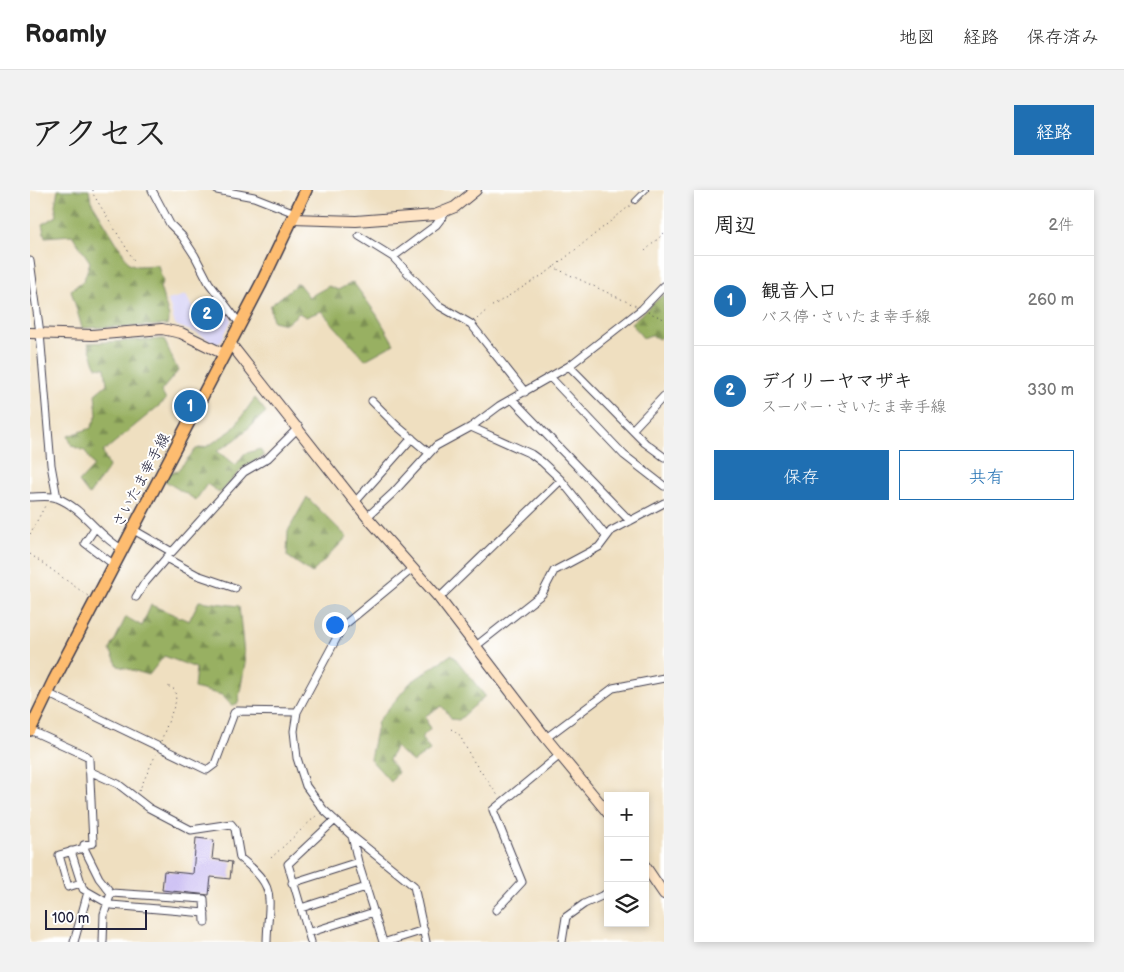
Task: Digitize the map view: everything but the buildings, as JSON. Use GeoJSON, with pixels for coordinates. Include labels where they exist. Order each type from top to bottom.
{"type":"FeatureCollection","features":[{"type":"Feature","properties":{"kind":"main road","name":"さいたま幸手線"},"geometry":{"type":"LineString","coordinates":[[30,730],[94,600],[240,324],[306,190]]}},
{"type":"Feature","properties":{"kind":"street"},"geometry":{"type":"LineString","coordinates":[[152,190],[170,224],[186,243],[209,283],[240,324]]}},
{"type":"Feature","properties":{"kind":"street"},"geometry":{"type":"LineString","coordinates":[[217,190],[254,197],[294,216],[318,222],[388,220],[446,212]]}},
{"type":"Feature","properties":{"kind":"street"},"geometry":{"type":"LineString","coordinates":[[393,257],[436,225],[446,212],[476,190]]}},
{"type":"Feature","properties":{"kind":"street"},"geometry":{"type":"LineString","coordinates":[[359,236],[393,257],[438,306],[471,324],[525,392]]}},
{"type":"Feature","properties":{"kind":"street"},"geometry":{"type":"LineString","coordinates":[[30,261],[35,333],[51,466],[57,498]]}},
{"type":"Feature","properties":{"kind":"street"},"geometry":{"type":"LineString","coordinates":[[367,517],[399,487],[436,446],[471,427],[569,366],[642,308],[664,286]]}},
{"type":"Feature","properties":{"kind":"street"},"geometry":{"type":"LineString","coordinates":[[35,333],[92,335],[162,329],[181,333],[224,354]]}},
{"type":"Feature","properties":{"kind":"street"},"geometry":{"type":"LineString","coordinates":[[230,343],[299,427],[367,517],[439,598],[546,738],[604,808]]}},
{"type":"Feature","properties":{"kind":"street"},"geometry":{"type":"LineString","coordinates":[[569,366],[632,430],[664,457]]}},
{"type":"Feature","properties":{"kind":"street"},"geometry":{"type":"LineString","coordinates":[[550,377],[624,455],[664,486]]}},
{"type":"Feature","properties":{"kind":"street"},"geometry":{"type":"LineString","coordinates":[[632,430],[664,396]]}},
{"type":"Feature","properties":{"kind":"street"},"geometry":{"type":"LineString","coordinates":[[512,400],[630,520]]}},
{"type":"Feature","properties":{"kind":"street"},"geometry":{"type":"LineString","coordinates":[[372,401],[429,453]]}},
{"type":"Feature","properties":{"kind":"street"},"geometry":{"type":"LineString","coordinates":[[136,597],[169,555],[244,472],[268,458],[299,427]]}},
{"type":"Feature","properties":{"kind":"street"},"geometry":{"type":"LineString","coordinates":[[471,427],[531,454],[561,480],[606,536]]}},
{"type":"Feature","properties":{"kind":"street"},"geometry":{"type":"LineString","coordinates":[[356,501],[412,438]]}},
{"type":"Feature","properties":{"kind":"street"},"geometry":{"type":"LineString","coordinates":[[439,598],[561,480]]}},
{"type":"Feature","properties":{"kind":"street"},"geometry":{"type":"LineString","coordinates":[[30,497],[57,498],[76,510],[122,549]]}},
{"type":"Feature","properties":{"kind":"street"},"geometry":{"type":"LineString","coordinates":[[476,646],[542,594],[554,571],[600,547],[606,536],[630,520],[664,503]]}},
{"type":"Feature","properties":{"kind":"street"},"geometry":{"type":"LineString","coordinates":[[95,528],[85,543],[113,564]]}},
{"type":"Feature","properties":{"kind":"street"},"geometry":{"type":"LineString","coordinates":[[132,529],[197,575],[235,588]]}},
{"type":"Feature","properties":{"kind":"street"},"geometry":{"type":"LineString","coordinates":[[412,569],[343,626],[296,712],[294,731],[301,775],[306,786],[323,809],[352,836],[414,886],[426,942]]}},
{"type":"Feature","properties":{"kind":"street"},"geometry":{"type":"LineString","coordinates":[[546,738],[613,688],[664,678]]}},
{"type":"Feature","properties":{"kind":"street"},"geometry":{"type":"LineString","coordinates":[[47,693],[207,770],[215,764],[234,713],[237,711],[296,712]]}},
{"type":"Feature","properties":{"kind":"street"},"geometry":{"type":"LineString","coordinates":[[30,730],[87,756],[93,843],[84,845],[84,848],[59,855],[68,887],[81,883]]}},
{"type":"Feature","properties":{"kind":"street"},"geometry":{"type":"LineString","coordinates":[[496,910],[522,882],[493,810],[560,754]]}},
{"type":"Feature","properties":{"kind":"street"},"geometry":{"type":"LineString","coordinates":[[89,771],[118,784],[149,808],[191,830],[230,824],[235,829],[240,858],[260,875],[268,888],[267,942]]}},
{"type":"Feature","properties":{"kind":"street"},"geometry":{"type":"LineString","coordinates":[[311,942],[292,883],[288,864],[291,858],[336,820]]}},
{"type":"Feature","properties":{"kind":"street"},"geometry":{"type":"LineString","coordinates":[[352,836],[358,862],[384,942],[424,930]]}},
{"type":"Feature","properties":{"kind":"street"},"geometry":{"type":"LineString","coordinates":[[84,848],[99,878],[111,893],[204,899],[205,922]]}},
{"type":"Feature","properties":{"kind":"street"},"geometry":{"type":"LineString","coordinates":[[71,851],[83,889],[108,904],[204,913]]}},
{"type":"Feature","properties":{"kind":"street"},"geometry":{"type":"LineString","coordinates":[[292,883],[358,862]]}},
{"type":"Feature","properties":{"kind":"street"},"geometry":{"type":"LineString","coordinates":[[649,873],[664,894]]}},
{"type":"Feature","properties":{"kind":"street"},"geometry":{"type":"LineString","coordinates":[[301,908],[366,887]]}},
{"type":"Feature","properties":{"kind":"street"},"geometry":{"type":"LineString","coordinates":[[74,942],[88,892]]}},
{"type":"Feature","properties":{"kind":"street"},"geometry":{"type":"LineString","coordinates":[[103,942],[104,914],[111,893]]}},
{"type":"Feature","properties":{"kind":"street"},"geometry":{"type":"LineString","coordinates":[[562,942],[566,917],[584,904],[604,895]]}},
{"type":"Feature","properties":{"kind":"street"},"geometry":{"type":"LineString","coordinates":[[308,933],[374,912]]}},
{"type":"Feature","properties":{"kind":"lane"},"geometry":{"type":"LineString","coordinates":[[635,201],[646,190]]}},
{"type":"Feature","properties":{"kind":"path"},"geometry":{"type":"LineString","coordinates":[[93,190],[93,194],[135,262]]}},
{"type":"Feature","properties":{"kind":"path"},"geometry":{"type":"LineString","coordinates":[[471,324],[489,308],[552,267],[635,201]]}},
{"type":"Feature","properties":{"kind":"path"},"geometry":{"type":"LineString","coordinates":[[645,251],[664,233]]}},
{"type":"Feature","properties":{"kind":"path"},"geometry":{"type":"LineString","coordinates":[[552,267],[664,319]]}},
{"type":"Feature","properties":{"kind":"path"},"geometry":{"type":"LineString","coordinates":[[30,534],[41,517],[49,497]]}},
{"type":"Feature","properties":{"kind":"path"},"geometry":{"type":"LineString","coordinates":[[30,554],[94,600]]}},
{"type":"Feature","properties":{"kind":"path"},"geometry":{"type":"LineString","coordinates":[[451,729],[459,734],[472,759],[503,802]]}},
{"type":"Feature","properties":{"kind":"path"},"geometry":{"type":"LineString","coordinates":[[271,858],[323,809]]}},
{"type":"Feature","properties":{"kind":"shaded area"},"geometry":{"type":"Polygon","coordinates":[[[186,295],[193,309],[216,296],[232,319],[221,342],[216,344],[199,334],[175,325],[168,300],[186,295]]]}},
{"type":"Feature","properties":{"kind":"green space"},"geometry":{"type":"Polygon","coordinates":[[[58,190],[89,190],[91,201],[129,263],[137,266],[158,265],[163,282],[160,287],[169,317],[167,325],[82,328],[71,290],[84,280],[90,262],[72,235],[45,237],[42,224],[57,216],[55,205],[58,190]]]}},
{"type":"Feature","properties":{"kind":"green space"},"geometry":{"type":"Polygon","coordinates":[[[353,282],[377,315],[394,344],[365,360],[321,311],[306,317],[299,313],[286,324],[273,321],[270,306],[298,283],[309,297],[329,286],[338,290],[353,282]]]}},
{"type":"Feature","properties":{"kind":"green space"},"geometry":{"type":"Polygon","coordinates":[[[664,294],[664,334],[659,339],[651,335],[643,338],[631,323],[664,294]]]}},
{"type":"Feature","properties":{"kind":"green space"},"geometry":{"type":"Polygon","coordinates":[[[164,339],[178,371],[161,391],[166,400],[103,452],[109,467],[89,495],[79,482],[94,466],[85,451],[72,446],[68,436],[91,428],[97,415],[95,394],[107,384],[105,368],[96,367],[88,343],[164,339]]]}},
{"type":"Feature","properties":{"kind":"green space"},"geometry":{"type":"Polygon","coordinates":[[[255,398],[266,412],[235,440],[217,451],[236,465],[244,454],[260,449],[264,456],[244,467],[220,493],[207,484],[196,500],[165,481],[169,472],[177,471],[196,449],[208,446],[232,430],[255,398]]]}},
{"type":"Feature","properties":{"kind":"green space"},"geometry":{"type":"Polygon","coordinates":[[[307,497],[347,537],[312,573],[287,556],[288,531],[307,497]]]}},
{"type":"Feature","properties":{"kind":"green space"},"geometry":{"type":"Polygon","coordinates":[[[199,601],[239,606],[245,664],[238,703],[232,706],[222,695],[194,688],[196,668],[164,656],[149,675],[118,666],[110,650],[126,617],[142,626],[151,605],[189,621],[199,601]]]}},
{"type":"Feature","properties":{"kind":"green space"},"geometry":{"type":"Polygon","coordinates":[[[452,654],[485,696],[459,720],[452,719],[442,706],[425,716],[430,729],[421,738],[430,750],[413,762],[395,747],[389,760],[398,772],[391,782],[370,759],[378,721],[410,683],[452,654]]]}},
{"type":"Feature","properties":{"kind":"place","name":"デイリーヤマザキ"},"geometry":{"type":"Point","coordinates":[207,314]}},
{"type":"Feature","properties":{"kind":"place","name":"観音入口"},"geometry":{"type":"Point","coordinates":[190,406]}}]}
